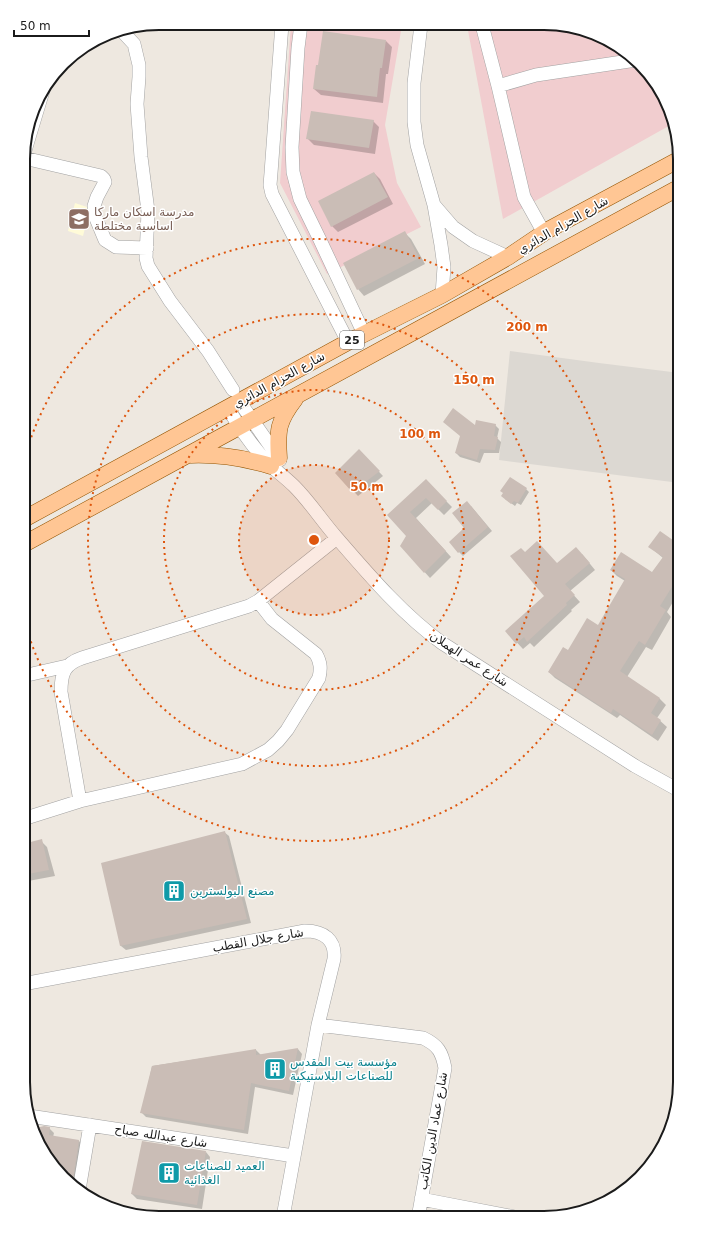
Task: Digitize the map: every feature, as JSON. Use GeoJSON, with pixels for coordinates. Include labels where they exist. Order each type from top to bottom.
{"type":"FeatureCollection","features":[{"type":"Feature","properties":{"kind":"main road","name":"شارع الحزام الدائري"},"geometry":{"type":"LineString","coordinates":[[30,516],[233,400],[442,295],[508,257],[544,233],[673,164]]}},
{"type":"Feature","properties":{"kind":"main road","name":"شارع الحزام الدائري"},"geometry":{"type":"LineString","coordinates":[[30,541],[673,191]]}},
{"type":"Feature","properties":{"kind":"main road"},"geometry":{"type":"LineString","coordinates":[[187,456],[219,455],[275,462],[279,424],[285,412],[298,396]]}},
{"type":"Feature","properties":{"kind":"street"},"geometry":{"type":"LineString","coordinates":[[282,30],[270,185],[272,194],[348,342]]}},
{"type":"Feature","properties":{"kind":"street"},"geometry":{"type":"LineString","coordinates":[[300,30],[292,147],[293,172],[300,199],[364,334]]}},
{"type":"Feature","properties":{"kind":"street"},"geometry":{"type":"LineString","coordinates":[[420,30],[414,83],[414,122],[417,145],[434,206],[444,267],[442,295]]}},
{"type":"Feature","properties":{"kind":"street"},"geometry":{"type":"LineString","coordinates":[[483,30],[524,197],[544,233]]}},
{"type":"Feature","properties":{"kind":"street","name":"شارع عمر الهملان"},"geometry":{"type":"LineString","coordinates":[[125,34],[134,44],[139,65],[140,77],[138,104],[141,157],[148,211],[146,258],[148,266],[170,301],[208,351],[245,424],[249,441],[275,462],[337,538],[408,616],[430,634],[635,766],[673,787]]}},
{"type":"Feature","properties":{"kind":"street"},"geometry":{"type":"LineString","coordinates":[[498,86],[536,75],[628,61]]}},
{"type":"Feature","properties":{"kind":"street"},"geometry":{"type":"LineString","coordinates":[[30,159],[101,176],[105,182],[97,196],[94,206],[95,216],[105,240],[116,247],[147,248]]}},
{"type":"Feature","properties":{"kind":"street"},"geometry":{"type":"LineString","coordinates":[[434,206],[453,227],[473,241],[508,257]]}},
{"type":"Feature","properties":{"kind":"street"},"geometry":{"type":"LineString","coordinates":[[30,675],[67,666],[82,658],[248,606],[258,601],[337,538]]}},
{"type":"Feature","properties":{"kind":"street"},"geometry":{"type":"LineString","coordinates":[[30,817],[80,801],[242,764],[268,750],[278,742],[319,678],[320,665],[316,654],[272,619],[258,601]]}},
{"type":"Feature","properties":{"kind":"street"},"geometry":{"type":"LineString","coordinates":[[67,666],[62,675],[61,692],[80,801]]}},
{"type":"Feature","properties":{"kind":"street","name":"شارع جلال القطب"},"geometry":{"type":"LineString","coordinates":[[30,983],[305,931],[313,931],[325,936],[333,945],[335,951],[334,959],[318,1025],[284,1211]]}},
{"type":"Feature","properties":{"kind":"street","name":"شارع عماد الدين الكاتب"},"geometry":{"type":"LineString","coordinates":[[318,1025],[423,1038],[432,1043],[439,1050],[445,1068],[419,1211]]}},
{"type":"Feature","properties":{"kind":"street","name":"شارع عبدالله صباح"},"geometry":{"type":"LineString","coordinates":[[34,1117],[294,1156]]}},
{"type":"Feature","properties":{"kind":"street"},"geometry":{"type":"LineString","coordinates":[[80,1184],[90,1126]]}},
{"type":"Feature","properties":{"kind":"street"},"geometry":{"type":"LineString","coordinates":[[421,1199],[484,1211]]}},
{"type":"Feature","properties":{"kind":"shaded area"},"geometry":{"type":"Polygon","coordinates":[[[291,30],[401,30],[385,125],[397,183],[421,227],[327,274],[280,183],[291,30]]]}},
{"type":"Feature","properties":{"kind":"shaded area"},"geometry":{"type":"Polygon","coordinates":[[[468,30],[544,30],[569,32],[601,43],[616,52],[641,74],[651,87],[660,102],[669,126],[503,219],[468,30]]]}},
{"type":"Feature","properties":{"kind":"shaded area","name":"مدرسة اسكان ماركا اساسية مختلطة"},"geometry":{"type":"Polygon","coordinates":[[[75,203],[90,208],[83,236],[68,231],[75,203]]]}},
{"type":"Feature","properties":{"kind":"shaded area"},"geometry":{"type":"Polygon","coordinates":[[[510,351],[673,372],[673,482],[499,460],[510,351]]]}},
{"type":"Feature","properties":{"kind":"building"},"geometry":{"type":"Polygon","coordinates":[[[323,31],[386,40],[382,68],[380,68],[377,97],[313,89],[323,31]]]}},
{"type":"Feature","properties":{"kind":"building"},"geometry":{"type":"Polygon","coordinates":[[[311,111],[374,120],[369,148],[306,139],[311,111]]]}},
{"type":"Feature","properties":{"kind":"building"},"geometry":{"type":"Polygon","coordinates":[[[374,172],[388,197],[331,227],[318,201],[374,172]]]}},
{"type":"Feature","properties":{"kind":"building"},"geometry":{"type":"Polygon","coordinates":[[[405,231],[419,258],[357,290],[343,263],[405,231]]]}},
{"type":"Feature","properties":{"kind":"building"},"geometry":{"type":"Polygon","coordinates":[[[453,408],[475,425],[476,420],[496,424],[494,436],[498,437],[495,450],[480,449],[477,460],[455,453],[460,436],[443,422],[453,408]]]}},
{"type":"Feature","properties":{"kind":"building"},"geometry":{"type":"Polygon","coordinates":[[[359,449],[380,471],[352,492],[335,473],[359,449]]]}},
{"type":"Feature","properties":{"kind":"building"},"geometry":{"type":"Polygon","coordinates":[[[510,477],[527,488],[518,503],[514,501],[511,504],[501,496],[503,493],[500,491],[510,477]]]}},
{"type":"Feature","properties":{"kind":"building"},"geometry":{"type":"Polygon","coordinates":[[[426,479],[447,501],[438,510],[426,498],[410,512],[446,551],[424,573],[400,546],[406,536],[387,515],[426,479]]]}},
{"type":"Feature","properties":{"kind":"building"},"geometry":{"type":"Polygon","coordinates":[[[467,501],[488,527],[458,553],[449,542],[464,528],[452,513],[467,501]]]}},
{"type":"Feature","properties":{"kind":"building"},"geometry":{"type":"Polygon","coordinates":[[[660,531],[673,540],[673,585],[660,606],[666,610],[645,645],[639,641],[620,671],[660,698],[651,713],[661,720],[652,735],[613,709],[611,713],[548,672],[563,647],[568,650],[587,618],[598,625],[625,579],[610,570],[621,552],[652,572],[663,557],[648,547],[660,531]]]}},
{"type":"Feature","properties":{"kind":"building"},"geometry":{"type":"Polygon","coordinates":[[[537,541],[557,563],[576,547],[590,563],[565,584],[575,595],[566,603],[567,605],[527,642],[524,637],[516,644],[505,631],[544,596],[510,556],[521,548],[525,552],[537,541]]]}},
{"type":"Feature","properties":{"kind":"building","name":"مصنع البولسترين"},"geometry":{"type":"Polygon","coordinates":[[[225,831],[247,919],[120,946],[101,863],[225,831]]]}},
{"type":"Feature","properties":{"kind":"building"},"geometry":{"type":"Polygon","coordinates":[[[42,839],[49,870],[30,874],[30,842],[42,839]]]}},
{"type":"Feature","properties":{"kind":"building"},"geometry":{"type":"Polygon","coordinates":[[[298,1048],[289,1091],[251,1083],[244,1130],[140,1113],[152,1066],[256,1049],[256,1055],[298,1048]]]}},
{"type":"Feature","properties":{"kind":"building"},"geometry":{"type":"Polygon","coordinates":[[[44,1126],[50,1127],[49,1135],[79,1140],[73,1178],[52,1154],[38,1127],[44,1126]]]}},
{"type":"Feature","properties":{"kind":"building","name":"العميد للصناعات الغذائية"},"geometry":{"type":"Polygon","coordinates":[[[142,1141],[206,1151],[197,1205],[131,1194],[142,1141]]]}},
{"type":"Feature","properties":{"kind":"place","name":"مدرسة اسكان ماركا اساسية مختلطة"},"geometry":{"type":"Point","coordinates":[79,219]}},
{"type":"Feature","properties":{"kind":"place","name":"مصنع البولسترين"},"geometry":{"type":"Point","coordinates":[174,891]}},
{"type":"Feature","properties":{"kind":"place","name":"مؤسسة بيت المقدس للصناعات البلاستيكية"},"geometry":{"type":"Point","coordinates":[275,1069]}},
{"type":"Feature","properties":{"kind":"place","name":"العميد للصناعات الغذائية"},"geometry":{"type":"Point","coordinates":[169,1173]}}]}
